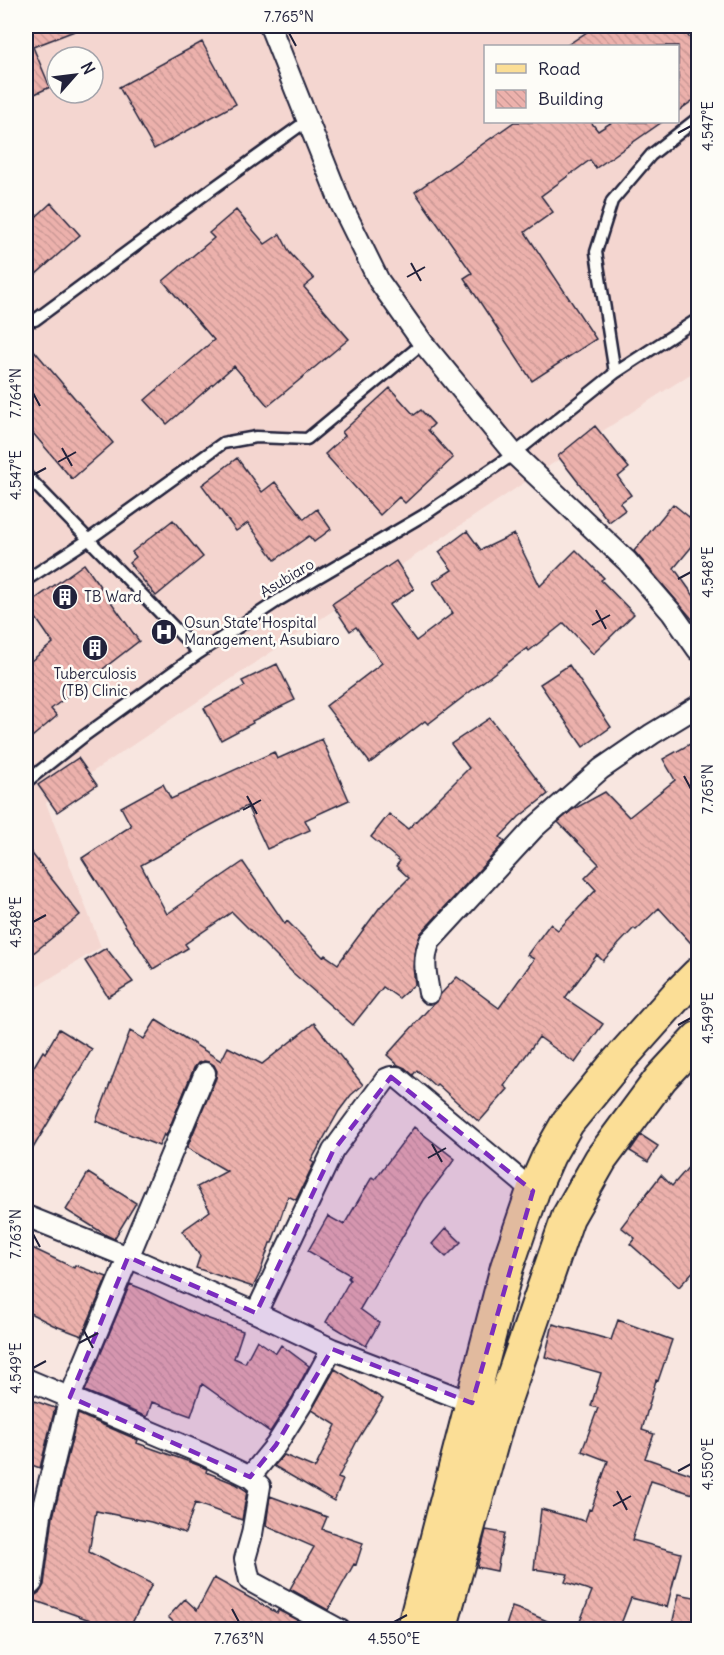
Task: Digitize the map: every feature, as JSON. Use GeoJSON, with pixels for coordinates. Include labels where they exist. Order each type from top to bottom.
{"type":"FeatureCollection","features":[{"type":"Feature","properties":{"kind":"main road"},"geometry":{"type":"LineString","coordinates":[[413,1629],[507,1268],[533,1191],[549,1155],[568,1122],[613,1067],[699,974]]}},
{"type":"Feature","properties":{"kind":"main road"},"geometry":{"type":"LineString","coordinates":[[440,1629],[499,1417],[568,1216],[608,1150],[661,1078],[699,1038]]}},
{"type":"Feature","properties":{"kind":"street"},"geometry":{"type":"LineString","coordinates":[[270,26],[341,204],[379,280],[423,343],[514,454],[627,561],[672,613],[699,650]]}},
{"type":"Feature","properties":{"kind":"street"},"geometry":{"type":"LineString","coordinates":[[429,993],[425,963],[426,951],[430,942],[534,828],[601,769],[652,734],[699,706]]}},
{"type":"Feature","properties":{"kind":"street"},"geometry":{"type":"LineString","coordinates":[[26,1588],[32,1583],[41,1515],[70,1397],[206,1073]]}},
{"type":"Feature","properties":{"kind":"street"},"geometry":{"type":"LineString","coordinates":[[256,1313],[333,1151],[386,1079],[397,1077],[533,1191]]}},
{"type":"Feature","properties":{"kind":"street"},"geometry":{"type":"LineString","coordinates":[[26,1216],[128,1257],[332,1349],[472,1403]]}},
{"type":"Feature","properties":{"kind":"street"},"geometry":{"type":"LineString","coordinates":[[250,1477],[276,1444],[302,1404],[332,1349]]}},
{"type":"Feature","properties":{"kind":"street"},"geometry":{"type":"LineString","coordinates":[[26,1379],[203,1454],[250,1477],[260,1486],[252,1534],[245,1559],[250,1581],[340,1629]]}},
{"type":"Feature","properties":{"kind":"lane"},"geometry":{"type":"LineString","coordinates":[[615,373],[596,252],[612,201],[651,155],[699,118]]}},
{"type":"Feature","properties":{"kind":"lane"},"geometry":{"type":"LineString","coordinates":[[35,320],[308,120]]}},
{"type":"Feature","properties":{"kind":"lane","name":"Asubiaro"},"geometry":{"type":"LineString","coordinates":[[26,782],[84,736],[199,653],[279,600],[424,515],[514,454],[615,373],[699,319]]}},
{"type":"Feature","properties":{"kind":"lane"},"geometry":{"type":"LineString","coordinates":[[26,580],[88,540],[223,442],[256,437],[307,439],[423,343]]}},
{"type":"Feature","properties":{"kind":"lane"},"geometry":{"type":"LineString","coordinates":[[26,475],[199,653]]}},
{"type":"Feature","properties":{"kind":"highlighted area"},"geometry":{"type":"Polygon","coordinates":[[[391,1077],[533,1191],[472,1403],[332,1349],[276,1445],[250,1477],[70,1397],[128,1257],[256,1313],[333,1151],[391,1077]]]}},
{"type":"Feature","properties":{"kind":"shaded area","name":"Osun State Hospital Management, Asubiaro"},"geometry":{"type":"Polygon","coordinates":[[[26,26],[669,26],[698,68],[698,369],[558,460],[46,803],[101,947],[26,993],[26,26]]]}},
{"type":"Feature","properties":{"kind":"building"},"geometry":{"type":"Polygon","coordinates":[[[26,26],[85,26],[33,47],[45,75],[45,89],[26,98],[26,26]]]}},
{"type":"Feature","properties":{"kind":"building"},"geometry":{"type":"Polygon","coordinates":[[[596,26],[681,26],[699,51],[699,96],[679,110],[679,45],[568,45],[596,26]]]}},
{"type":"Feature","properties":{"kind":"building"},"geometry":{"type":"Polygon","coordinates":[[[202,42],[236,104],[154,149],[119,87],[202,42]]]}},
{"type":"Feature","properties":{"kind":"building"},"geometry":{"type":"Polygon","coordinates":[[[513,123],[592,123],[598,131],[610,123],[661,123],[596,168],[590,160],[541,196],[553,212],[525,232],[596,339],[532,381],[464,278],[472,273],[415,192],[513,123]]]}},
{"type":"Feature","properties":{"kind":"building"},"geometry":{"type":"Polygon","coordinates":[[[51,203],[80,235],[26,283],[26,226],[51,203]]]}},
{"type":"Feature","properties":{"kind":"building"},"geometry":{"type":"Polygon","coordinates":[[[236,210],[265,244],[280,234],[290,253],[314,279],[304,287],[349,339],[268,406],[234,366],[167,424],[145,400],[214,340],[163,281],[214,238],[209,233],[236,210]]]}},
{"type":"Feature","properties":{"kind":"building"},"geometry":{"type":"Polygon","coordinates":[[[26,341],[113,443],[72,479],[26,425],[26,341]]]}},
{"type":"Feature","properties":{"kind":"building"},"geometry":{"type":"Polygon","coordinates":[[[390,388],[414,415],[421,410],[434,424],[428,430],[453,458],[405,503],[399,497],[380,515],[325,454],[345,436],[342,432],[390,388]]]}},
{"type":"Feature","properties":{"kind":"building"},"geometry":{"type":"Polygon","coordinates":[[[595,426],[629,468],[618,477],[631,495],[620,503],[625,510],[609,522],[558,456],[595,426]]]}},
{"type":"Feature","properties":{"kind":"building"},"geometry":{"type":"Polygon","coordinates":[[[237,458],[262,492],[275,482],[304,519],[317,509],[331,529],[314,542],[309,536],[275,560],[248,523],[236,531],[202,485],[237,458]]]}},
{"type":"Feature","properties":{"kind":"building"},"geometry":{"type":"Polygon","coordinates":[[[673,504],[699,525],[699,538],[674,568],[699,603],[699,627],[634,551],[673,504]]]}},
{"type":"Feature","properties":{"kind":"building"},"geometry":{"type":"Polygon","coordinates":[[[173,520],[203,557],[156,596],[129,563],[136,557],[132,552],[173,520]]]}},
{"type":"Feature","properties":{"kind":"building"},"geometry":{"type":"Polygon","coordinates":[[[467,531],[481,550],[514,534],[540,586],[576,550],[604,578],[601,580],[634,614],[593,654],[564,623],[529,651],[527,648],[428,724],[425,721],[370,763],[326,706],[382,663],[356,627],[350,631],[332,604],[396,561],[414,589],[389,605],[416,641],[453,613],[433,582],[452,570],[439,552],[467,531]]]}},
{"type":"Feature","properties":{"kind":"building"},"geometry":{"type":"Polygon","coordinates":[[[84,564],[139,641],[51,709],[57,716],[26,742],[26,665],[53,643],[27,605],[84,564]]]}},
{"type":"Feature","properties":{"kind":"building"},"geometry":{"type":"Polygon","coordinates":[[[277,664],[295,700],[252,721],[253,723],[221,740],[204,708],[245,686],[242,681],[277,664]]]}},
{"type":"Feature","properties":{"kind":"building"},"geometry":{"type":"Polygon","coordinates":[[[569,665],[611,727],[583,747],[540,684],[569,665]]]}},
{"type":"Feature","properties":{"kind":"building"},"geometry":{"type":"Polygon","coordinates":[[[490,718],[548,794],[519,817],[500,837],[505,842],[421,933],[414,953],[415,984],[399,998],[383,987],[353,1025],[293,973],[232,912],[185,944],[188,948],[153,969],[82,858],[131,826],[121,807],[163,784],[171,799],[274,752],[277,759],[322,739],[349,800],[305,820],[310,830],[267,849],[247,806],[141,865],[167,914],[243,862],[285,924],[287,921],[323,957],[325,955],[338,964],[380,907],[409,878],[396,866],[400,861],[371,837],[389,814],[408,829],[469,768],[451,744],[490,718]]]}},
{"type":"Feature","properties":{"kind":"building"},"geometry":{"type":"Polygon","coordinates":[[[699,739],[699,870],[689,877],[699,887],[699,952],[659,908],[636,930],[634,928],[603,961],[597,955],[565,998],[603,1024],[575,1063],[539,1037],[504,1086],[508,1089],[479,1122],[437,1084],[435,1086],[417,1070],[413,1075],[387,1055],[437,1002],[440,995],[457,977],[499,1008],[534,959],[527,955],[550,924],[558,930],[596,890],[585,878],[599,864],[558,822],[572,810],[605,792],[629,817],[675,780],[663,759],[699,739]]]}},
{"type":"Feature","properties":{"kind":"building"},"geometry":{"type":"Polygon","coordinates":[[[78,758],[97,785],[57,812],[38,785],[78,758]]]}},
{"type":"Feature","properties":{"kind":"building"},"geometry":{"type":"Polygon","coordinates":[[[26,846],[80,915],[26,959],[26,846]]]}},
{"type":"Feature","properties":{"kind":"building"},"geometry":{"type":"Polygon","coordinates":[[[106,948],[133,982],[108,997],[85,961],[106,948]]]}},
{"type":"Feature","properties":{"kind":"building"},"geometry":{"type":"Polygon","coordinates":[[[156,1020],[221,1061],[228,1047],[262,1064],[314,1023],[363,1085],[351,1095],[339,1111],[311,1161],[314,1163],[296,1200],[288,1196],[272,1243],[270,1243],[253,1287],[196,1268],[200,1256],[182,1231],[210,1211],[197,1187],[227,1171],[187,1148],[216,1078],[217,1071],[214,1065],[204,1061],[198,1063],[194,1068],[166,1136],[164,1134],[159,1146],[96,1121],[130,1031],[144,1039],[156,1020]]]}},
{"type":"Feature","properties":{"kind":"building"},"geometry":{"type":"Polygon","coordinates":[[[59,1029],[92,1049],[26,1160],[26,1080],[59,1029]]]}},
{"type":"Feature","properties":{"kind":"building"},"geometry":{"type":"Polygon","coordinates":[[[414,1127],[455,1159],[424,1200],[360,1309],[379,1323],[366,1346],[326,1322],[350,1280],[348,1278],[350,1275],[308,1251],[328,1216],[344,1225],[372,1177],[375,1179],[414,1127]]]}},
{"type":"Feature","properties":{"kind":"building"},"geometry":{"type":"Polygon","coordinates":[[[641,1135],[658,1146],[648,1162],[630,1151],[641,1135]]]}},
{"type":"Feature","properties":{"kind":"building"},"geometry":{"type":"Polygon","coordinates":[[[699,1155],[699,1265],[679,1287],[630,1244],[635,1238],[621,1227],[661,1175],[672,1186],[699,1155]]]}},
{"type":"Feature","properties":{"kind":"building"},"geometry":{"type":"Polygon","coordinates":[[[88,1173],[136,1203],[114,1239],[66,1210],[88,1173]]]}},
{"type":"Feature","properties":{"kind":"building"},"geometry":{"type":"Polygon","coordinates":[[[446,1228],[461,1242],[446,1257],[432,1244],[446,1228]]]}},
{"type":"Feature","properties":{"kind":"building"},"geometry":{"type":"Polygon","coordinates":[[[26,1245],[74,1268],[75,1265],[107,1277],[82,1336],[26,1311],[26,1245]]]}},
{"type":"Feature","properties":{"kind":"building"},"geometry":{"type":"Polygon","coordinates":[[[130,1284],[195,1314],[243,1331],[234,1358],[245,1363],[257,1340],[276,1353],[281,1345],[309,1366],[270,1432],[202,1384],[191,1416],[152,1402],[147,1417],[85,1391],[130,1284]]]}},
{"type":"Feature","properties":{"kind":"building"},"geometry":{"type":"Polygon","coordinates":[[[618,1320],[672,1340],[658,1381],[656,1380],[642,1430],[654,1434],[645,1458],[699,1477],[693,1494],[651,1481],[632,1540],[681,1553],[667,1607],[631,1598],[619,1629],[577,1629],[592,1591],[565,1582],[568,1574],[534,1569],[541,1509],[585,1521],[608,1461],[582,1451],[598,1408],[591,1406],[601,1373],[545,1357],[553,1324],[611,1340],[618,1320]]]}},
{"type":"Feature","properties":{"kind":"building"},"geometry":{"type":"Polygon","coordinates":[[[335,1369],[383,1399],[358,1439],[338,1478],[343,1480],[334,1501],[274,1466],[284,1455],[315,1468],[336,1425],[312,1410],[335,1369]]]}},
{"type":"Feature","properties":{"kind":"building"},"geometry":{"type":"Polygon","coordinates":[[[26,1398],[55,1408],[40,1468],[26,1463],[26,1398]]]}},
{"type":"Feature","properties":{"kind":"building"},"geometry":{"type":"Polygon","coordinates":[[[78,1414],[138,1440],[137,1443],[207,1469],[206,1472],[247,1491],[242,1520],[195,1503],[185,1533],[151,1522],[96,1511],[89,1552],[152,1584],[129,1629],[101,1629],[89,1623],[90,1620],[30,1599],[40,1592],[44,1585],[53,1517],[78,1414]]]}},
{"type":"Feature","properties":{"kind":"building"},"geometry":{"type":"Polygon","coordinates":[[[270,1496],[327,1517],[322,1529],[363,1543],[356,1565],[354,1564],[328,1610],[290,1589],[314,1547],[266,1526],[270,1496]]]}},
{"type":"Feature","properties":{"kind":"building"},"geometry":{"type":"Polygon","coordinates":[[[486,1530],[504,1533],[497,1571],[477,1567],[486,1530]]]}},
{"type":"Feature","properties":{"kind":"building"},"geometry":{"type":"Polygon","coordinates":[[[214,1578],[277,1613],[278,1610],[314,1629],[181,1629],[168,1617],[185,1599],[197,1610],[214,1578]]]}},
{"type":"Feature","properties":{"kind":"building"},"geometry":{"type":"Polygon","coordinates":[[[679,1594],[699,1598],[699,1629],[671,1629],[679,1594]]]}},
{"type":"Feature","properties":{"kind":"building"},"geometry":{"type":"Polygon","coordinates":[[[512,1607],[524,1611],[566,1629],[505,1629],[512,1607]]]}},
{"type":"Feature","properties":{"kind":"place","name":"TB Ward"},"geometry":{"type":"Point","coordinates":[65,597]}},
{"type":"Feature","properties":{"kind":"place","name":"Osun State Hospital Management, Asubiaro"},"geometry":{"type":"Point","coordinates":[164,632]}},
{"type":"Feature","properties":{"kind":"place","name":"Tuberculosis (TB) Clinic"},"geometry":{"type":"Point","coordinates":[95,648]}}]}
